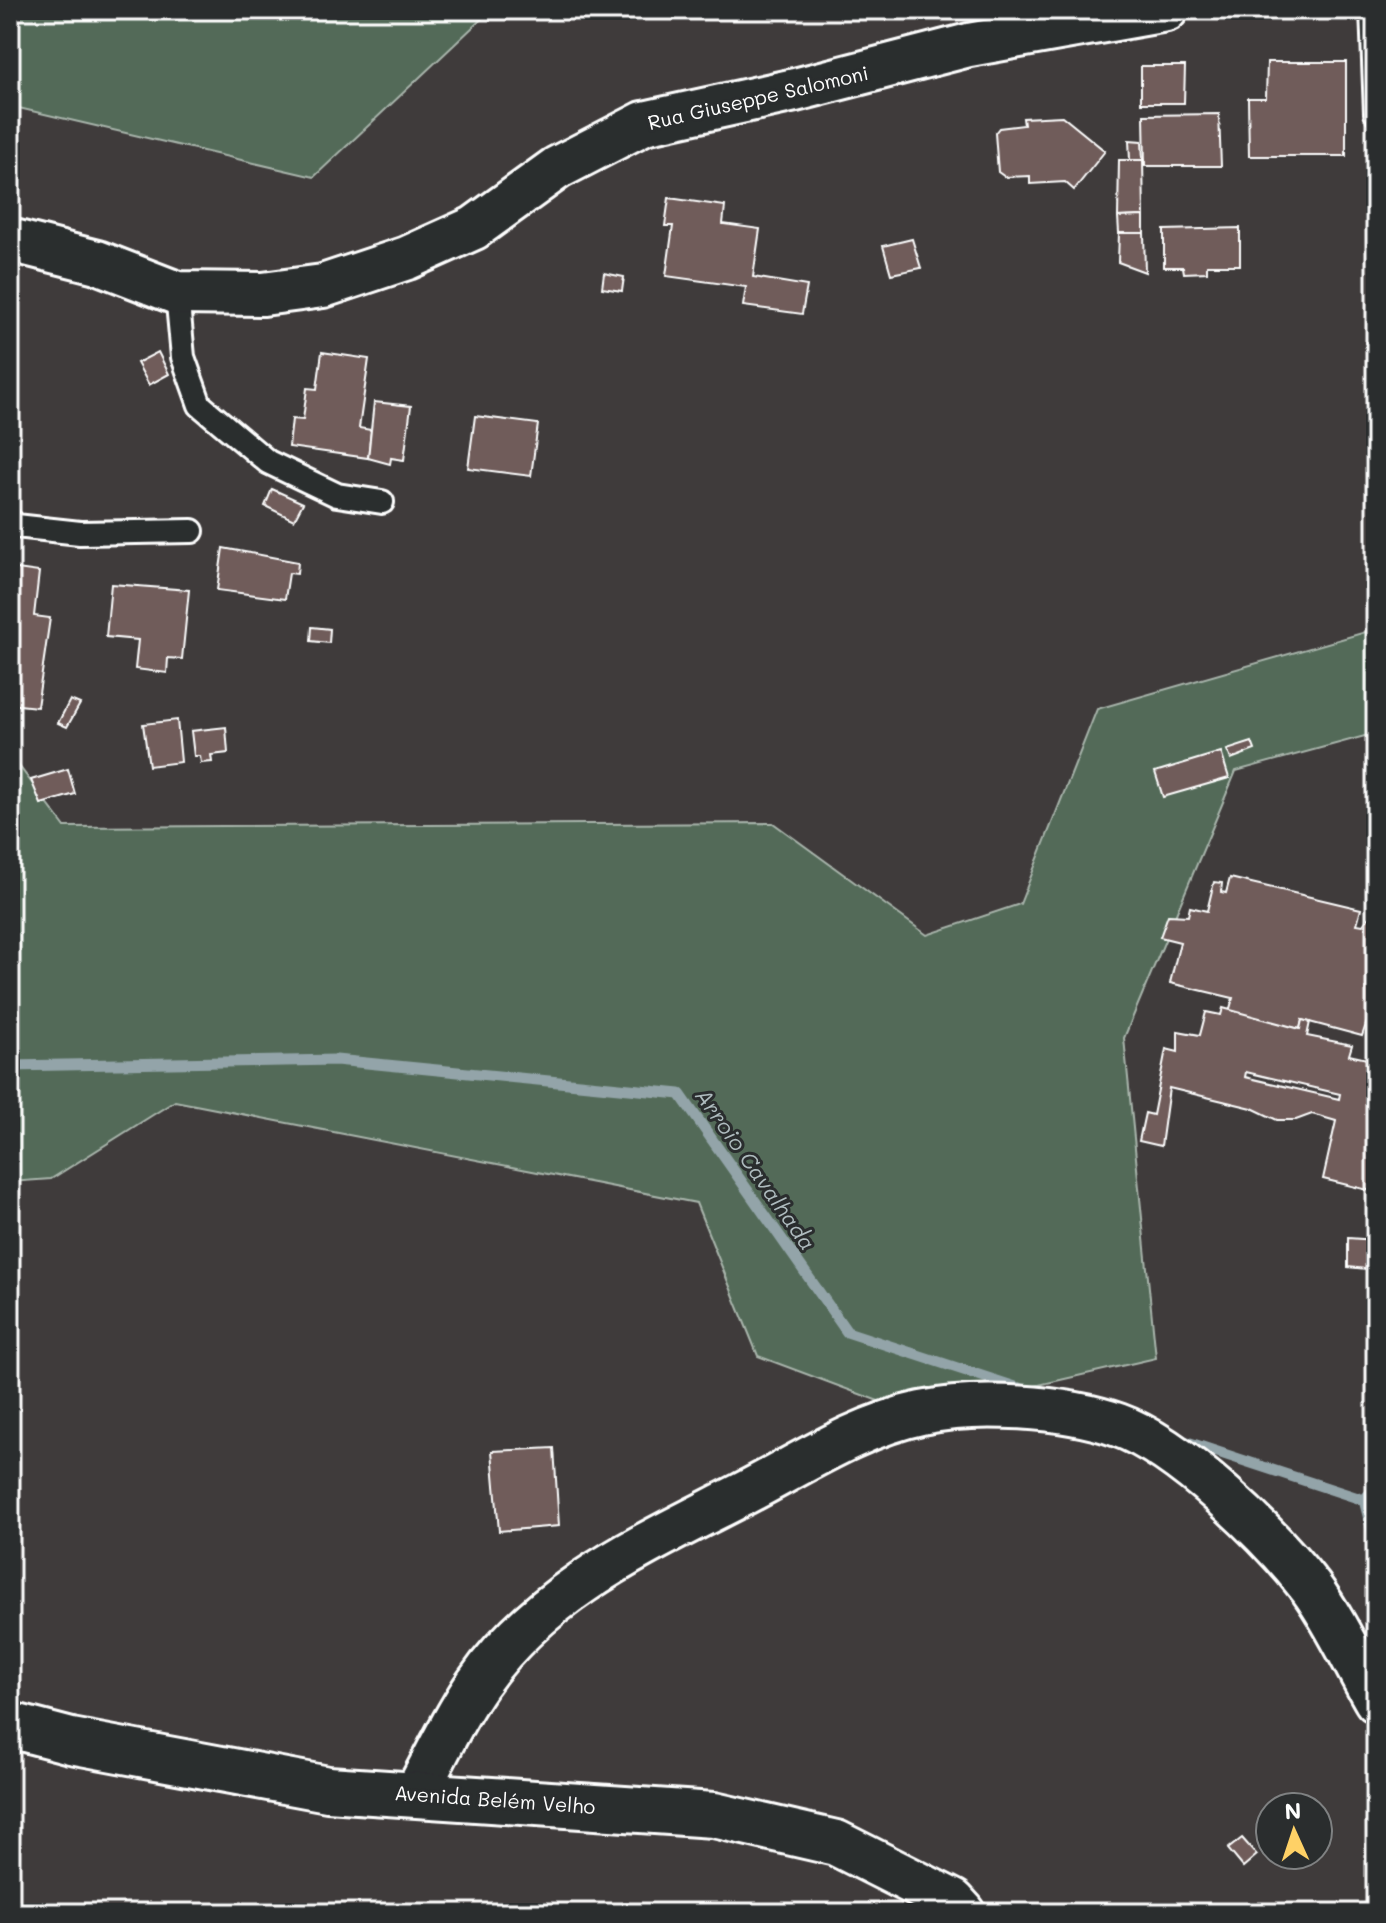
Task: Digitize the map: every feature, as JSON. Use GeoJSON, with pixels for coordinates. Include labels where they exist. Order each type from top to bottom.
{"type":"FeatureCollection","features":[{"type":"Feature","properties":{"kind":"main road","name":"Avenida Belém Velho"},"geometry":{"type":"LineString","coordinates":[[10,1725],[71,1741],[328,1789],[714,1815],[836,1843],[953,1902],[963,1913]]}},
{"type":"Feature","properties":{"kind":"street","name":"Rua Giuseppe Salomoni"},"geometry":{"type":"LineString","coordinates":[[10,240],[97,262],[177,293],[263,294],[323,286],[407,258],[474,228],[557,168],[644,123],[795,90],[969,45],[1166,10]]}},
{"type":"Feature","properties":{"kind":"street"},"geometry":{"type":"LineString","coordinates":[[416,1793],[476,1685],[534,1616],[577,1583],[621,1556],[854,1436],[921,1413],[989,1407],[1065,1412],[1119,1425],[1161,1448],[1239,1510],[1311,1589],[1376,1701]]}},
{"type":"Feature","properties":{"kind":"lane"},"geometry":{"type":"LineString","coordinates":[[1372,10],[1376,113]]}},
{"type":"Feature","properties":{"kind":"lane"},"geometry":{"type":"LineString","coordinates":[[177,293],[183,357],[200,405],[268,462],[337,495],[382,502]]}},
{"type":"Feature","properties":{"kind":"lane"},"geometry":{"type":"LineString","coordinates":[[10,520],[16,526],[80,533],[192,531]]}},
{"type":"Feature","properties":{"kind":"green space"},"geometry":{"type":"Polygon","coordinates":[[[10,10],[491,10],[314,177],[10,106],[10,10]]]}},
{"type":"Feature","properties":{"kind":"green space"},"geometry":{"type":"Polygon","coordinates":[[[1376,629],[1376,733],[1236,771],[1124,1038],[1156,1358],[913,1414],[758,1356],[696,1203],[175,1101],[51,1179],[10,1182],[10,754],[65,827],[773,823],[927,935],[1020,904],[1097,709],[1376,629]]]}},
{"type":"Feature","properties":{"kind":"building"},"geometry":{"type":"Polygon","coordinates":[[[1267,62],[1346,62],[1346,156],[1249,156],[1248,98],[1266,98],[1267,62]]]}},
{"type":"Feature","properties":{"kind":"building"},"geometry":{"type":"Polygon","coordinates":[[[1141,66],[1185,66],[1184,103],[1141,103],[1141,66]]]}},
{"type":"Feature","properties":{"kind":"building"},"geometry":{"type":"Polygon","coordinates":[[[1219,114],[1221,166],[1145,166],[1144,115],[1219,114]]]}},
{"type":"Feature","properties":{"kind":"building"},"geometry":{"type":"Polygon","coordinates":[[[1062,116],[1105,151],[1074,190],[1065,182],[1030,184],[1030,176],[1005,177],[998,172],[995,133],[999,128],[1024,125],[1023,118],[1062,116]]]}},
{"type":"Feature","properties":{"kind":"building"},"geometry":{"type":"Polygon","coordinates":[[[1129,140],[1142,141],[1143,160],[1130,160],[1129,140]]]}},
{"type":"Feature","properties":{"kind":"building"},"geometry":{"type":"Polygon","coordinates":[[[1119,160],[1143,160],[1144,216],[1118,217],[1119,160]]]}},
{"type":"Feature","properties":{"kind":"building"},"geometry":{"type":"Polygon","coordinates":[[[669,198],[725,206],[723,224],[760,229],[753,277],[807,286],[802,314],[743,306],[746,287],[666,276],[673,226],[665,226],[669,198]]]}},
{"type":"Feature","properties":{"kind":"building"},"geometry":{"type":"Polygon","coordinates":[[[1144,216],[1144,233],[1119,233],[1118,217],[1144,216]]]}},
{"type":"Feature","properties":{"kind":"building"},"geometry":{"type":"Polygon","coordinates":[[[1240,228],[1240,265],[1207,265],[1207,272],[1184,273],[1183,267],[1164,267],[1164,230],[1240,228]]]}},
{"type":"Feature","properties":{"kind":"building"},"geometry":{"type":"Polygon","coordinates":[[[1119,233],[1144,233],[1145,272],[1118,262],[1119,233]]]}},
{"type":"Feature","properties":{"kind":"building"},"geometry":{"type":"Polygon","coordinates":[[[912,239],[921,268],[891,274],[883,246],[912,239]]]}},
{"type":"Feature","properties":{"kind":"building"},"geometry":{"type":"Polygon","coordinates":[[[604,273],[624,277],[622,291],[602,288],[604,273]]]}},
{"type":"Feature","properties":{"kind":"building"},"geometry":{"type":"Polygon","coordinates":[[[158,352],[169,374],[149,385],[137,363],[158,352]]]}},
{"type":"Feature","properties":{"kind":"building"},"geometry":{"type":"Polygon","coordinates":[[[322,352],[369,359],[359,428],[371,430],[368,458],[289,447],[292,419],[303,420],[307,388],[317,389],[322,352]]]}},
{"type":"Feature","properties":{"kind":"building"},"geometry":{"type":"Polygon","coordinates":[[[374,402],[411,406],[404,460],[391,458],[390,464],[368,458],[374,402]]]}},
{"type":"Feature","properties":{"kind":"building"},"geometry":{"type":"Polygon","coordinates":[[[475,416],[538,424],[531,476],[468,468],[475,416]]]}},
{"type":"Feature","properties":{"kind":"building"},"geometry":{"type":"Polygon","coordinates":[[[272,489],[303,503],[294,520],[265,506],[272,489]]]}},
{"type":"Feature","properties":{"kind":"building"},"geometry":{"type":"Polygon","coordinates":[[[223,548],[298,562],[297,574],[289,573],[285,599],[217,590],[223,548]]]}},
{"type":"Feature","properties":{"kind":"building"},"geometry":{"type":"Polygon","coordinates":[[[10,568],[39,572],[34,616],[50,618],[37,707],[10,704],[10,568]]]}},
{"type":"Feature","properties":{"kind":"building"},"geometry":{"type":"Polygon","coordinates":[[[111,584],[189,590],[182,659],[168,658],[167,673],[135,669],[138,640],[106,637],[111,584]]]}},
{"type":"Feature","properties":{"kind":"building"},"geometry":{"type":"Polygon","coordinates":[[[312,627],[330,629],[329,643],[311,641],[312,627]]]}},
{"type":"Feature","properties":{"kind":"building"},"geometry":{"type":"Polygon","coordinates":[[[70,700],[80,704],[67,727],[58,723],[70,700]]]}},
{"type":"Feature","properties":{"kind":"building"},"geometry":{"type":"Polygon","coordinates":[[[177,720],[181,762],[149,766],[143,724],[177,720]]]}},
{"type":"Feature","properties":{"kind":"building"},"geometry":{"type":"Polygon","coordinates":[[[226,727],[228,753],[211,755],[212,762],[201,763],[200,756],[194,756],[191,731],[226,727]]]}},
{"type":"Feature","properties":{"kind":"building"},"geometry":{"type":"Polygon","coordinates":[[[1252,742],[1255,750],[1231,759],[1227,750],[1252,742]]]}},
{"type":"Feature","properties":{"kind":"building"},"geometry":{"type":"Polygon","coordinates":[[[1221,752],[1229,778],[1163,797],[1155,772],[1221,752]]]}},
{"type":"Feature","properties":{"kind":"building"},"geometry":{"type":"Polygon","coordinates":[[[68,769],[75,794],[41,804],[31,780],[68,769]]]}},
{"type":"Feature","properties":{"kind":"building"},"geometry":{"type":"Polygon","coordinates":[[[1230,878],[1361,909],[1357,924],[1363,925],[1368,918],[1374,920],[1376,937],[1372,936],[1369,950],[1376,952],[1376,996],[1362,1036],[1302,1020],[1300,1029],[1229,1012],[1233,998],[1170,983],[1180,942],[1160,937],[1168,915],[1188,916],[1190,907],[1207,911],[1214,882],[1222,883],[1221,892],[1226,893],[1230,878]]]}},
{"type":"Feature","properties":{"kind":"building"},"geometry":{"type":"Polygon","coordinates":[[[1223,1008],[1300,1029],[1302,1020],[1310,1022],[1307,1036],[1352,1045],[1349,1055],[1376,1061],[1376,1192],[1323,1179],[1336,1121],[1312,1114],[1296,1120],[1277,1120],[1252,1108],[1169,1088],[1161,1146],[1139,1141],[1145,1113],[1153,1115],[1166,1049],[1178,1052],[1178,1031],[1200,1035],[1206,1012],[1221,1015],[1223,1008]],[[1246,1072],[1245,1077],[1339,1099],[1340,1094],[1246,1072]]]}},
{"type":"Feature","properties":{"kind":"building"},"geometry":{"type":"Polygon","coordinates":[[[1348,1238],[1376,1240],[1376,1270],[1348,1267],[1348,1238]]]}},
{"type":"Feature","properties":{"kind":"building"},"geometry":{"type":"Polygon","coordinates":[[[554,1448],[559,1526],[499,1531],[492,1451],[554,1448]]]}},
{"type":"Feature","properties":{"kind":"building"},"geometry":{"type":"Polygon","coordinates":[[[1242,1838],[1254,1852],[1254,1858],[1243,1867],[1228,1849],[1242,1838]]]}},
{"type":"Feature","properties":{"kind":"waterway","name":"Arroio Cavalhada"},"geometry":{"type":"LineString","coordinates":[[10,1066],[336,1060],[680,1094],[847,1332],[1028,1391]]}},
{"type":"Feature","properties":{"kind":"waterway","name":"Arroio Cavalhada"},"geometry":{"type":"LineString","coordinates":[[1181,1440],[1364,1500],[1376,1546]]}},
{"type":"Feature","properties":{"kind":"waterway"},"geometry":{"type":"LineString","coordinates":[[1364,1500],[1376,1487]]}}]}
